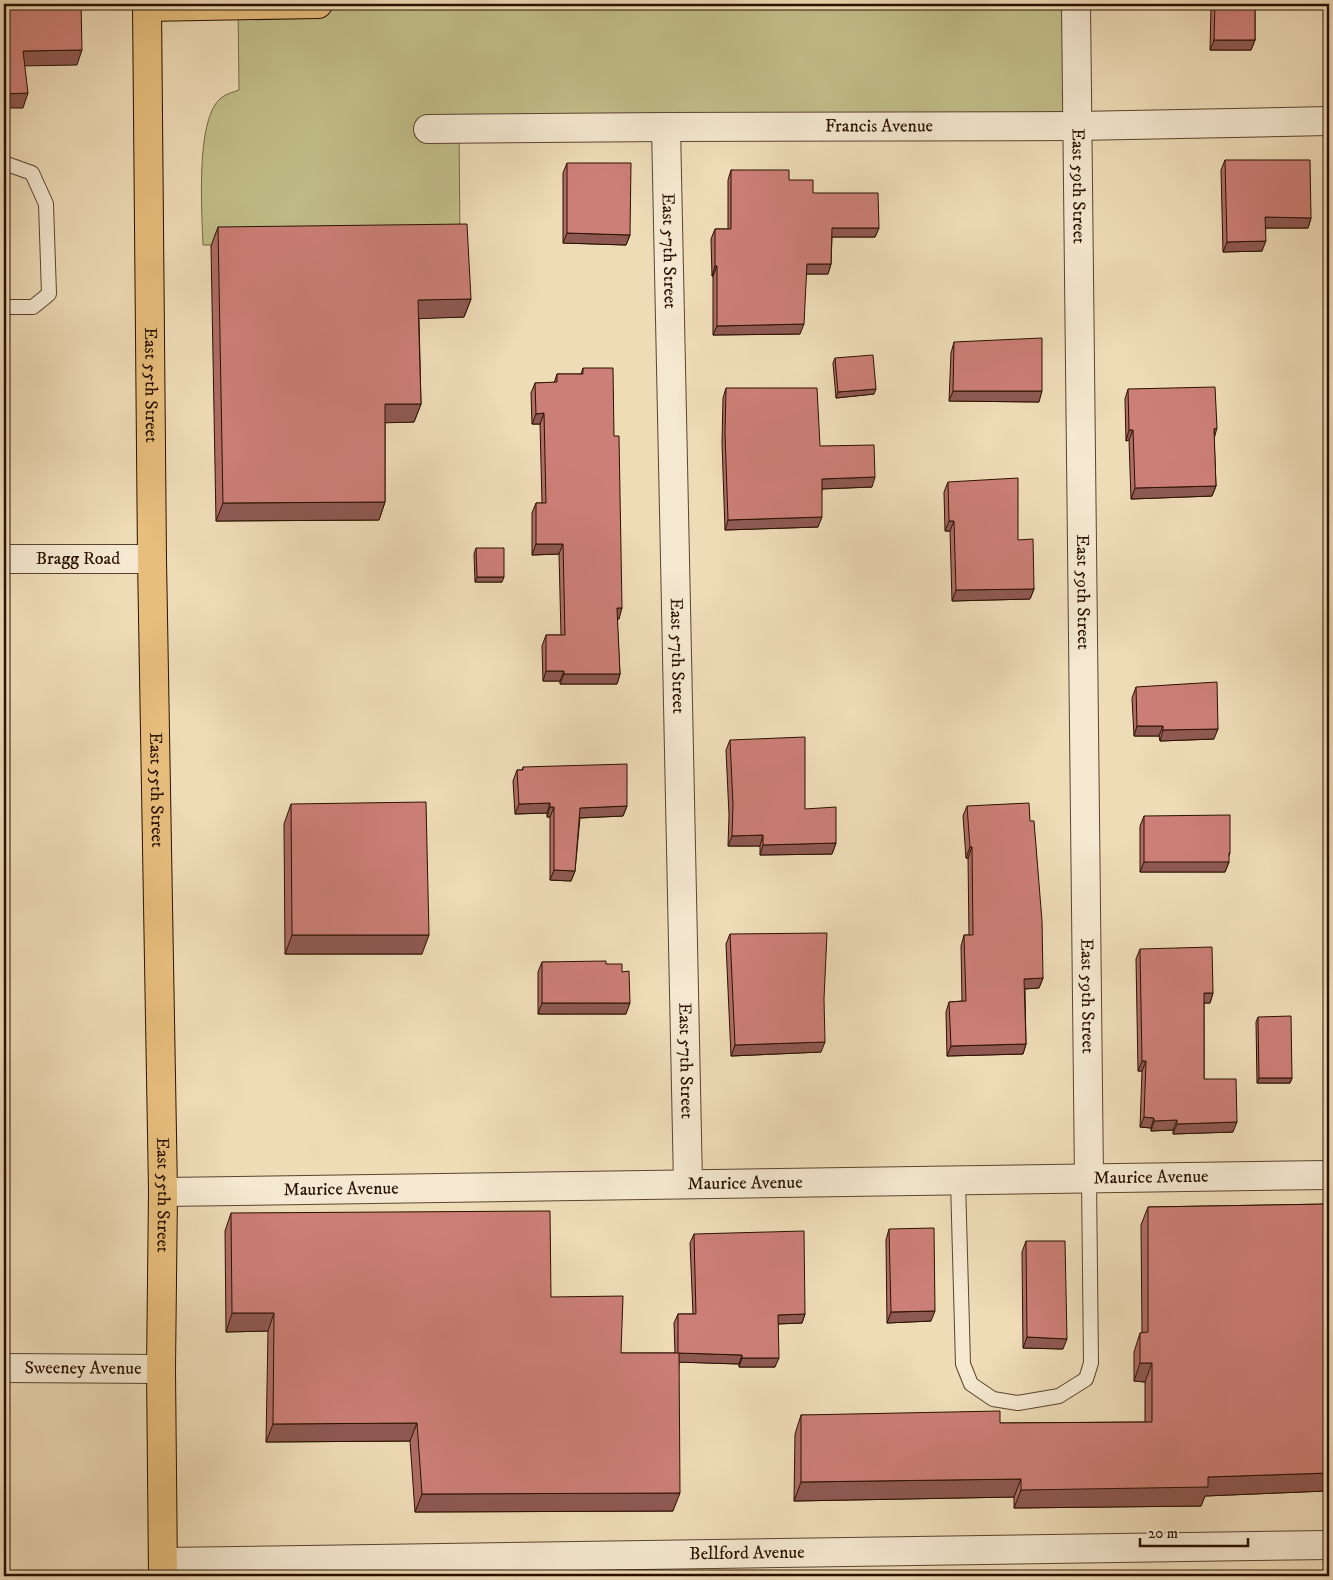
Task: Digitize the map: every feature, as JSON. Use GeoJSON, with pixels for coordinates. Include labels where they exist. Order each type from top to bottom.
{"type":"FeatureCollection","features":[{"type":"Feature","properties":{"kind":"main road"},"geometry":{"type":"LineString","coordinates":[[147,6],[318,4]]}},
{"type":"Feature","properties":{"kind":"main road","name":"East 55th Street"},"geometry":{"type":"LineString","coordinates":[[147,6],[152,559],[163,1192],[163,1569]]}},
{"type":"Feature","properties":{"kind":"street","name":"East 59th Street"},"geometry":{"type":"LineString","coordinates":[[1076,4],[1089,1179]]}},
{"type":"Feature","properties":{"kind":"street","name":"Francis Avenue"},"geometry":{"type":"LineString","coordinates":[[428,129],[1077,126],[1329,121]]}},
{"type":"Feature","properties":{"kind":"street","name":"East 57th Street"},"geometry":{"type":"LineString","coordinates":[[666,127],[688,1184]]}},
{"type":"Feature","properties":{"kind":"street","name":"Bragg Road"},"geometry":{"type":"LineString","coordinates":[[4,559],[152,559]]}},
{"type":"Feature","properties":{"kind":"street","name":"Maurice Avenue"},"geometry":{"type":"LineString","coordinates":[[163,1192],[1329,1175]]}},
{"type":"Feature","properties":{"kind":"street","name":"Sweeney Avenue"},"geometry":{"type":"LineString","coordinates":[[4,1368],[162,1369]]}},
{"type":"Feature","properties":{"kind":"street","name":"Bellford Avenue"},"geometry":{"type":"LineString","coordinates":[[163,1569],[1329,1545]]}},
{"type":"Feature","properties":{"kind":"lane"},"geometry":{"type":"LineString","coordinates":[[4,163],[32,173],[46,204],[49,294],[33,307],[4,307]]}},
{"type":"Feature","properties":{"kind":"lane"},"geometry":{"type":"LineString","coordinates":[[958,1181],[963,1364],[971,1384],[993,1398],[1018,1403],[1058,1396],[1086,1379],[1091,1363],[1089,1179]]}},
{"type":"Feature","properties":{"kind":"shaded area"},"geometry":{"type":"Polygon","coordinates":[[[238,4],[1076,4],[1077,126],[459,129],[460,242],[203,245],[201,190],[204,145],[207,125],[213,109],[221,98],[239,90],[238,4]]]}},
{"type":"Feature","properties":{"kind":"building"},"geometry":{"type":"Polygon","coordinates":[[[4,4],[81,4],[82,50],[23,51],[28,93],[4,94],[4,4]]]}},
{"type":"Feature","properties":{"kind":"building"},"geometry":{"type":"Polygon","coordinates":[[[1215,4],[1255,4],[1255,40],[1214,40],[1215,4]]]}},
{"type":"Feature","properties":{"kind":"building"},"geometry":{"type":"Polygon","coordinates":[[[1225,160],[1310,160],[1311,218],[1265,217],[1266,241],[1227,242],[1225,160]]]}},
{"type":"Feature","properties":{"kind":"building"},"geometry":{"type":"Polygon","coordinates":[[[567,163],[631,163],[630,235],[567,233],[567,163]]]}},
{"type":"Feature","properties":{"kind":"building"},"geometry":{"type":"Polygon","coordinates":[[[731,170],[789,170],[789,180],[813,180],[813,193],[878,193],[879,228],[832,228],[831,264],[807,264],[804,324],[717,326],[715,229],[731,229],[731,170]]]}},
{"type":"Feature","properties":{"kind":"building"},"geometry":{"type":"Polygon","coordinates":[[[467,224],[471,299],[418,300],[421,404],[385,404],[385,502],[223,503],[218,227],[467,224]]]}},
{"type":"Feature","properties":{"kind":"building"},"geometry":{"type":"Polygon","coordinates":[[[1042,338],[1042,391],[953,391],[954,342],[1042,338]]]}},
{"type":"Feature","properties":{"kind":"building"},"geometry":{"type":"Polygon","coordinates":[[[873,355],[876,389],[838,392],[835,358],[873,355]]]}},
{"type":"Feature","properties":{"kind":"building"},"geometry":{"type":"Polygon","coordinates":[[[583,368],[613,368],[614,436],[619,436],[622,608],[617,608],[620,674],[564,674],[564,671],[546,671],[546,635],[565,635],[563,544],[536,544],[536,503],[546,503],[544,413],[536,414],[535,383],[557,382],[557,374],[583,374],[583,368]]]}},
{"type":"Feature","properties":{"kind":"building"},"geometry":{"type":"Polygon","coordinates":[[[1215,387],[1217,428],[1214,429],[1216,486],[1135,488],[1133,430],[1129,430],[1128,389],[1215,387]]]}},
{"type":"Feature","properties":{"kind":"building"},"geometry":{"type":"Polygon","coordinates":[[[726,388],[817,388],[820,446],[874,445],[875,477],[822,479],[822,517],[728,520],[725,433],[726,388]]]}},
{"type":"Feature","properties":{"kind":"building"},"geometry":{"type":"Polygon","coordinates":[[[1018,478],[1018,540],[1033,539],[1034,589],[956,590],[954,521],[949,521],[948,482],[1018,478]]]}},
{"type":"Feature","properties":{"kind":"building"},"geometry":{"type":"Polygon","coordinates":[[[476,548],[504,548],[504,577],[477,577],[476,548]]]}},
{"type":"Feature","properties":{"kind":"building"},"geometry":{"type":"Polygon","coordinates":[[[1217,682],[1218,729],[1163,730],[1163,726],[1137,726],[1136,687],[1217,682]]]}},
{"type":"Feature","properties":{"kind":"building"},"geometry":{"type":"Polygon","coordinates":[[[805,737],[805,809],[836,807],[836,843],[763,845],[763,835],[732,836],[733,805],[730,740],[805,737]]]}},
{"type":"Feature","properties":{"kind":"building"},"geometry":{"type":"Polygon","coordinates":[[[627,764],[627,806],[580,808],[575,871],[554,870],[554,807],[550,807],[550,803],[519,804],[517,770],[523,770],[523,767],[627,764]]]}},
{"type":"Feature","properties":{"kind":"building"},"geometry":{"type":"Polygon","coordinates":[[[426,802],[429,935],[292,935],[291,804],[426,802]]]}},
{"type":"Feature","properties":{"kind":"building"},"geometry":{"type":"Polygon","coordinates":[[[1029,803],[1030,821],[1034,821],[1042,921],[1043,978],[1024,979],[1026,1044],[951,1046],[949,1002],[966,1001],[964,935],[973,935],[972,847],[970,847],[967,806],[1029,803]]]}},
{"type":"Feature","properties":{"kind":"building"},"geometry":{"type":"Polygon","coordinates":[[[1230,815],[1229,862],[1144,862],[1144,816],[1230,815]]]}},
{"type":"Feature","properties":{"kind":"building"},"geometry":{"type":"Polygon","coordinates":[[[827,933],[824,999],[825,1042],[735,1045],[730,934],[827,933]]]}},
{"type":"Feature","properties":{"kind":"building"},"geometry":{"type":"Polygon","coordinates":[[[1212,947],[1213,993],[1204,993],[1204,1079],[1236,1079],[1237,1122],[1177,1124],[1177,1120],[1154,1121],[1154,1118],[1144,1117],[1146,1061],[1142,1061],[1140,949],[1212,947]]]}},
{"type":"Feature","properties":{"kind":"building"},"geometry":{"type":"Polygon","coordinates":[[[606,961],[606,964],[622,964],[622,972],[629,971],[630,1003],[542,1003],[542,962],[606,961]]]}},
{"type":"Feature","properties":{"kind":"building"},"geometry":{"type":"Polygon","coordinates":[[[1291,1016],[1292,1078],[1259,1078],[1258,1017],[1291,1016]]]}},
{"type":"Feature","properties":{"kind":"building"},"geometry":{"type":"Polygon","coordinates":[[[1329,1204],[1329,1473],[1208,1477],[1208,1487],[1021,1490],[1021,1479],[801,1482],[801,1415],[1000,1411],[1000,1423],[1152,1422],[1152,1363],[1140,1363],[1140,1333],[1148,1332],[1148,1207],[1329,1204]]]}},
{"type":"Feature","properties":{"kind":"building"},"geometry":{"type":"Polygon","coordinates":[[[550,1211],[551,1297],[623,1296],[621,1353],[679,1353],[680,1493],[422,1494],[417,1423],[273,1424],[274,1313],[232,1313],[231,1213],[550,1211]]]}},
{"type":"Feature","properties":{"kind":"building"},"geometry":{"type":"Polygon","coordinates":[[[934,1228],[935,1311],[891,1312],[889,1229],[934,1228]]]}},
{"type":"Feature","properties":{"kind":"building"},"geometry":{"type":"Polygon","coordinates":[[[804,1231],[805,1314],[778,1315],[779,1358],[742,1358],[742,1355],[678,1353],[678,1314],[696,1314],[694,1234],[804,1231]]]}},
{"type":"Feature","properties":{"kind":"building"},"geometry":{"type":"Polygon","coordinates":[[[1026,1241],[1065,1241],[1067,1339],[1027,1337],[1026,1241]]]}}]}
